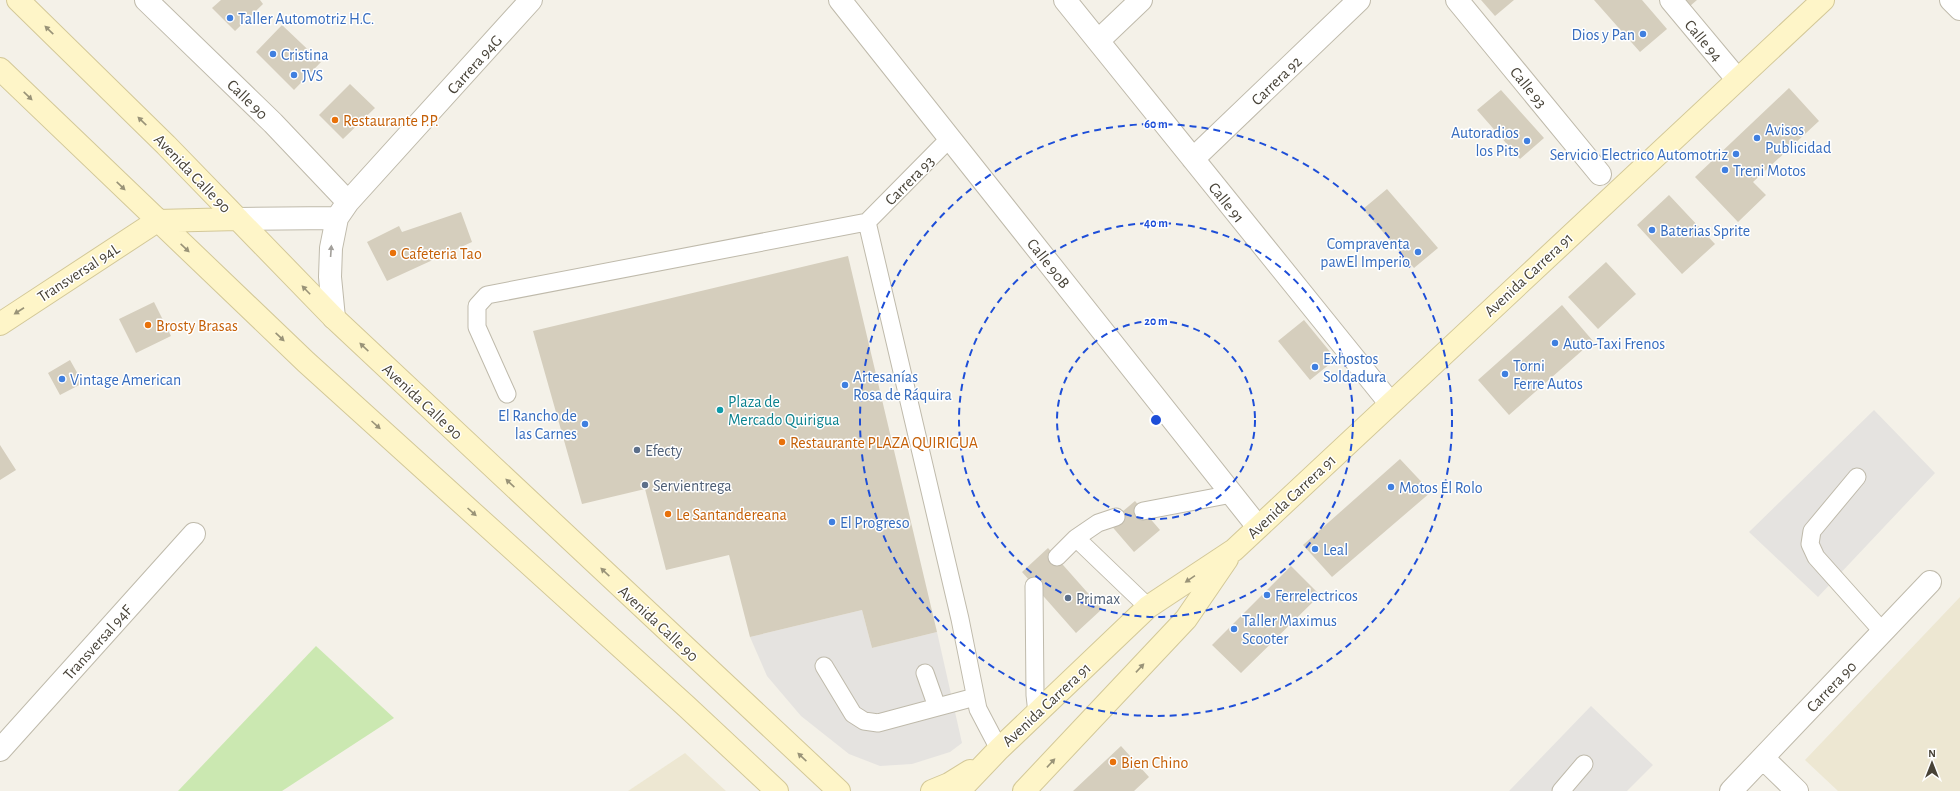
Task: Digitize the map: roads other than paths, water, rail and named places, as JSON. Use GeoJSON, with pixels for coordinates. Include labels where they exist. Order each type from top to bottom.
{"type":"FeatureCollection","features":[{"type":"Feature","properties":{"kind":"main road","name":"Avenida Calle 90"},"geometry":{"type":"LineString","coordinates":[[18,0],[166,145],[334,318],[835,787]]}},
{"type":"Feature","properties":{"kind":"main road","name":"Avenida Carrera 91"},"geometry":{"type":"LineString","coordinates":[[959,791],[995,753],[1148,608],[1234,550],[1823,0]]}},
{"type":"Feature","properties":{"kind":"main road"},"geometry":{"type":"LineString","coordinates":[[0,69],[157,221],[306,362],[686,706],[777,791]]}},
{"type":"Feature","properties":{"kind":"main road"},"geometry":{"type":"LineString","coordinates":[[157,221],[238,219]]}},
{"type":"Feature","properties":{"kind":"main road","name":"Transversal 94L"},"geometry":{"type":"LineString","coordinates":[[0,324],[157,221]]}},
{"type":"Feature","properties":{"kind":"main road","name":"Avenida Carrera 91"},"geometry":{"type":"LineString","coordinates":[[1024,791],[1186,619],[1234,550]]}},
{"type":"Feature","properties":{"kind":"main road"},"geometry":{"type":"LineString","coordinates":[[932,791],[949,784],[995,753]]}},
{"type":"Feature","properties":{"kind":"main road"},"geometry":{"type":"LineString","coordinates":[[835,787],[853,791]]}},
{"type":"Feature","properties":{"kind":"street","name":"Calle 90"},"geometry":{"type":"LineString","coordinates":[[146,0],[273,123],[343,210]]}},
{"type":"Feature","properties":{"kind":"street","name":"Carrera 94G"},"geometry":{"type":"LineString","coordinates":[[343,210],[531,0]]}},
{"type":"Feature","properties":{"kind":"street","name":"Calle 90B"},"geometry":{"type":"LineString","coordinates":[[840,0],[1258,527]]}},
{"type":"Feature","properties":{"kind":"street","name":"Calle 91"},"geometry":{"type":"LineString","coordinates":[[1065,0],[1390,403]]}},
{"type":"Feature","properties":{"kind":"street"},"geometry":{"type":"LineString","coordinates":[[1098,41],[1142,0]]}},
{"type":"Feature","properties":{"kind":"street","name":"Carrera 92"},"geometry":{"type":"LineString","coordinates":[[1193,159],[1358,0]]}},
{"type":"Feature","properties":{"kind":"street","name":"Calle 93"},"geometry":{"type":"LineString","coordinates":[[1457,0],[1600,174]]}},
{"type":"Feature","properties":{"kind":"street","name":"Calle 94"},"geometry":{"type":"LineString","coordinates":[[1671,0],[1737,79]]}},
{"type":"Feature","properties":{"kind":"street"},"geometry":{"type":"LineString","coordinates":[[1951,0],[1960,9]]}},
{"type":"Feature","properties":{"kind":"street"},"geometry":{"type":"LineString","coordinates":[[238,219],[343,210],[331,248],[330,277],[334,318]]}},
{"type":"Feature","properties":{"kind":"street","name":"Transversal 94F"},"geometry":{"type":"LineString","coordinates":[[3,739],[194,534]]}},
{"type":"Feature","properties":{"kind":"street","name":"Carrera 90"},"geometry":{"type":"LineString","coordinates":[[1731,791],[1930,582]]}},
{"type":"Feature","properties":{"kind":"street"},"geometry":{"type":"LineString","coordinates":[[1762,758],[1797,791]]}},
{"type":"Feature","properties":{"kind":"lane","name":"Carrera 93"},"geometry":{"type":"LineString","coordinates":[[867,222],[950,138]]}},
{"type":"Feature","properties":{"kind":"lane"},"geometry":{"type":"LineString","coordinates":[[508,394],[477,327],[477,306],[487,295],[867,222],[960,619],[975,697],[978,709],[995,753]]}},
{"type":"Feature","properties":{"kind":"lane"},"geometry":{"type":"LineString","coordinates":[[1857,477],[1812,531],[1810,544],[1816,557],[1883,632]]}},
{"type":"Feature","properties":{"kind":"lane"},"geometry":{"type":"LineString","coordinates":[[1144,511],[1232,494]]}},
{"type":"Feature","properties":{"kind":"lane"},"geometry":{"type":"LineString","coordinates":[[1057,557],[1076,538],[1098,523],[1116,517]]}},
{"type":"Feature","properties":{"kind":"lane"},"geometry":{"type":"LineString","coordinates":[[1076,538],[1148,608]]}},
{"type":"Feature","properties":{"kind":"lane"},"geometry":{"type":"LineString","coordinates":[[1034,586],[1035,695],[1037,713]]}},
{"type":"Feature","properties":{"kind":"lane"},"geometry":{"type":"LineString","coordinates":[[824,666],[852,714],[864,721],[878,723],[975,697]]}},
{"type":"Feature","properties":{"kind":"lane"},"geometry":{"type":"LineString","coordinates":[[925,673],[937,707]]}},
{"type":"Feature","properties":{"kind":"lane"},"geometry":{"type":"LineString","coordinates":[[1561,791],[1584,764]]}},
{"type":"Feature","properties":{"kind":"place","name":"Taller Automotriz H.C."},"geometry":{"type":"Point","coordinates":[230,18]}},
{"type":"Feature","properties":{"kind":"place","name":"Dios y Pan"},"geometry":{"type":"Point","coordinates":[1643,34]}},
{"type":"Feature","properties":{"kind":"place","name":"Cristina"},"geometry":{"type":"Point","coordinates":[273,54]}},
{"type":"Feature","properties":{"kind":"place","name":"JVS"},"geometry":{"type":"Point","coordinates":[294,75]}},
{"type":"Feature","properties":{"kind":"place","name":"Restaurante P.P."},"geometry":{"type":"Point","coordinates":[335,120]}},
{"type":"Feature","properties":{"kind":"place","name":"Avisos Publicidad"},"geometry":{"type":"Point","coordinates":[1757,138]}},
{"type":"Feature","properties":{"kind":"place","name":"Autoradios los Pits"},"geometry":{"type":"Point","coordinates":[1527,141]}},
{"type":"Feature","properties":{"kind":"place","name":"Servicio Electrico Automotriz"},"geometry":{"type":"Point","coordinates":[1736,154]}},
{"type":"Feature","properties":{"kind":"place","name":"Treni Motos"},"geometry":{"type":"Point","coordinates":[1725,170]}},
{"type":"Feature","properties":{"kind":"place","name":"Baterias Sprite"},"geometry":{"type":"Point","coordinates":[1652,230]}},
{"type":"Feature","properties":{"kind":"place","name":"Compraventa pawEl Imperio"},"geometry":{"type":"Point","coordinates":[1418,252]}},
{"type":"Feature","properties":{"kind":"place","name":"Cafeteria Tao"},"geometry":{"type":"Point","coordinates":[393,253]}},
{"type":"Feature","properties":{"kind":"place","name":"Brosty Brasas"},"geometry":{"type":"Point","coordinates":[148,325]}},
{"type":"Feature","properties":{"kind":"place","name":"Auto-Taxi Frenos"},"geometry":{"type":"Point","coordinates":[1555,343]}},
{"type":"Feature","properties":{"kind":"place","name":"Exhostos Soldadura"},"geometry":{"type":"Point","coordinates":[1315,367]}},
{"type":"Feature","properties":{"kind":"place","name":"Torni Ferre Autos"},"geometry":{"type":"Point","coordinates":[1505,374]}},
{"type":"Feature","properties":{"kind":"place","name":"Vintage American"},"geometry":{"type":"Point","coordinates":[62,379]}},
{"type":"Feature","properties":{"kind":"place","name":"Artesanías Rosa de Ráquira"},"geometry":{"type":"Point","coordinates":[845,385]}},
{"type":"Feature","properties":{"kind":"place","name":"Plaza de Mercado Quirigua"},"geometry":{"type":"Point","coordinates":[720,410]}},
{"type":"Feature","properties":{"kind":"place","name":"El Rancho de las Carnes"},"geometry":{"type":"Point","coordinates":[585,424]}},
{"type":"Feature","properties":{"kind":"place","name":"Restaurante PLAZA QUIRIGUA"},"geometry":{"type":"Point","coordinates":[782,442]}},
{"type":"Feature","properties":{"kind":"place","name":"Efecty"},"geometry":{"type":"Point","coordinates":[637,450]}},
{"type":"Feature","properties":{"kind":"place","name":"Servientrega"},"geometry":{"type":"Point","coordinates":[645,485]}},
{"type":"Feature","properties":{"kind":"place","name":"Motos El Rolo"},"geometry":{"type":"Point","coordinates":[1391,487]}},
{"type":"Feature","properties":{"kind":"place","name":"Le Santandereana"},"geometry":{"type":"Point","coordinates":[668,514]}},
{"type":"Feature","properties":{"kind":"place","name":"El Progreso"},"geometry":{"type":"Point","coordinates":[832,522]}},
{"type":"Feature","properties":{"kind":"place","name":"Leal"},"geometry":{"type":"Point","coordinates":[1315,549]}},
{"type":"Feature","properties":{"kind":"place","name":"Ferrelectricos"},"geometry":{"type":"Point","coordinates":[1267,595]}},
{"type":"Feature","properties":{"kind":"place","name":"Primax"},"geometry":{"type":"Point","coordinates":[1068,598]}},
{"type":"Feature","properties":{"kind":"place","name":"Taller Maximus Scooter"},"geometry":{"type":"Point","coordinates":[1234,629]}},
{"type":"Feature","properties":{"kind":"place","name":"Bien Chino"},"geometry":{"type":"Point","coordinates":[1113,762]}}]}
